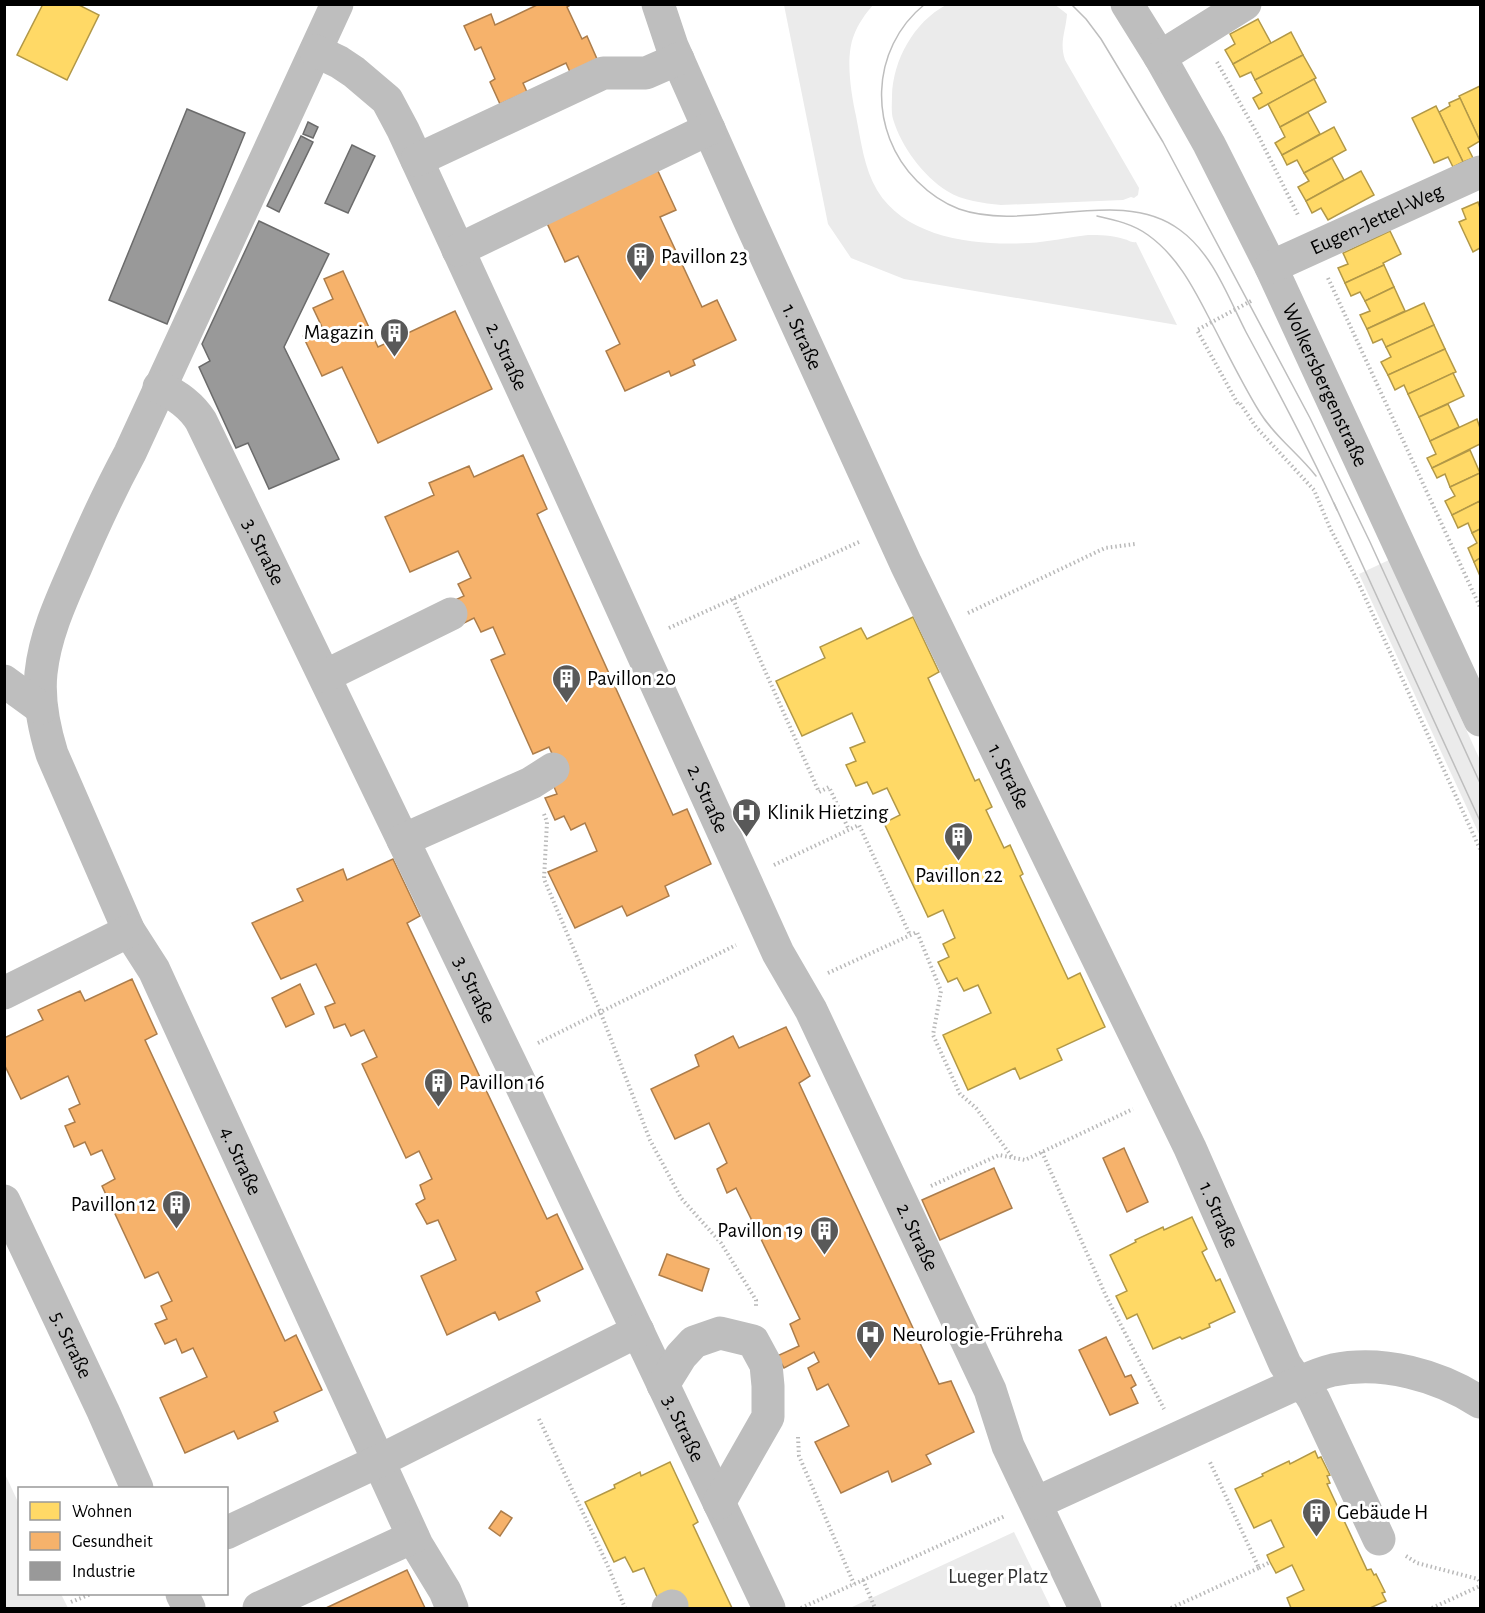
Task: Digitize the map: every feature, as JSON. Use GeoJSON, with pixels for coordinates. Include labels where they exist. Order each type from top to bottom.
{"type":"FeatureCollection","features":[{"type":"Feature","properties":{"kind":"street","name":"4. Straße"},"geometry":{"type":"LineString","coordinates":[[338,4],[130,453],[104,501],[56,613],[43,663],[40,688],[41,708],[52,754],[129,931],[154,970],[413,1537],[452,1608]]}},
{"type":"Feature","properties":{"kind":"street","name":"1. Straße"},"geometry":{"type":"LineString","coordinates":[[658,4],[678,59],[890,528],[1190,1148],[1286,1364],[1298,1383],[1309,1392],[1314,1400],[1379,1539]]}},
{"type":"Feature","properties":{"kind":"street","name":"Wolkersbergenstraße"},"geometry":{"type":"LineString","coordinates":[[1127,4],[1209,144],[1272,267],[1480,720]]}},
{"type":"Feature","properties":{"kind":"street"},"geometry":{"type":"LineString","coordinates":[[1160,57],[1245,4]]}},
{"type":"Feature","properties":{"kind":"street","name":"2. Straße"},"geometry":{"type":"LineString","coordinates":[[316,51],[346,67],[387,99],[459,250],[767,930],[811,1010],[990,1390],[1008,1446],[1085,1608]]}},
{"type":"Feature","properties":{"kind":"street"},"geometry":{"type":"LineString","coordinates":[[417,160],[603,73],[646,73],[678,59]]}},
{"type":"Feature","properties":{"kind":"street"},"geometry":{"type":"LineString","coordinates":[[459,250],[709,129]]}},
{"type":"Feature","properties":{"kind":"street","name":"Eugen-Jettel-Weg"},"geometry":{"type":"LineString","coordinates":[[1272,267],[1480,172]]}},
{"type":"Feature","properties":{"kind":"street","name":"3. Straße"},"geometry":{"type":"LineString","coordinates":[[159,387],[191,406],[201,421],[508,1058],[769,1608]]}},
{"type":"Feature","properties":{"kind":"street"},"geometry":{"type":"LineString","coordinates":[[325,676],[451,614]]}},
{"type":"Feature","properties":{"kind":"street"},"geometry":{"type":"LineString","coordinates":[[4,681],[41,708]]}},
{"type":"Feature","properties":{"kind":"street"},"geometry":{"type":"LineString","coordinates":[[403,840],[542,776]]}},
{"type":"Feature","properties":{"kind":"street"},"geometry":{"type":"LineString","coordinates":[[4,993],[129,931]]}},
{"type":"Feature","properties":{"kind":"street","name":"5. Straße"},"geometry":{"type":"LineString","coordinates":[[4,1201],[137,1487]]}},
{"type":"Feature","properties":{"kind":"street"},"geometry":{"type":"LineString","coordinates":[[228,1532],[379,1461],[638,1331]]}},
{"type":"Feature","properties":{"kind":"street"},"geometry":{"type":"LineString","coordinates":[[663,1385],[681,1356],[694,1342],[720,1333],[753,1341],[766,1365],[768,1417],[719,1503]]}},
{"type":"Feature","properties":{"kind":"street"},"geometry":{"type":"LineString","coordinates":[[1036,1503],[1318,1374],[1332,1370],[1359,1367],[1404,1370],[1447,1385],[1480,1402]]}},
{"type":"Feature","properties":{"kind":"street"},"geometry":{"type":"LineString","coordinates":[[259,1608],[413,1537]]}},
{"type":"Feature","properties":{"kind":"path"},"geometry":{"type":"LineString","coordinates":[[1200,32],[1259,137],[1314,247],[1480,607]]}},
{"type":"Feature","properties":{"kind":"path"},"geometry":{"type":"LineString","coordinates":[[1197,330],[1239,404],[1256,428],[1314,490],[1480,849]]}},
{"type":"Feature","properties":{"kind":"path"},"geometry":{"type":"LineString","coordinates":[[638,643],[890,528]]}},
{"type":"Feature","properties":{"kind":"path"},"geometry":{"type":"LineString","coordinates":[[937,627],[1105,548],[1135,544]]}},
{"type":"Feature","properties":{"kind":"path"},"geometry":{"type":"LineString","coordinates":[[733,599],[819,792],[829,787],[849,830]]}},
{"type":"Feature","properties":{"kind":"path"},"geometry":{"type":"LineString","coordinates":[[542,776],[547,822],[544,879],[600,1011],[650,1140],[681,1198],[721,1243],[756,1300],[753,1341]]}},
{"type":"Feature","properties":{"kind":"path"},"geometry":{"type":"LineString","coordinates":[[745,880],[859,825],[910,935]]}},
{"type":"Feature","properties":{"kind":"path"},"geometry":{"type":"LineString","coordinates":[[508,1058],[767,930]]}},
{"type":"Feature","properties":{"kind":"path"},"geometry":{"type":"LineString","coordinates":[[798,987],[917,932],[941,991],[933,1035],[960,1094],[976,1108],[1012,1157]]}},
{"type":"Feature","properties":{"kind":"path"},"geometry":{"type":"LineString","coordinates":[[900,1200],[999,1155],[1025,1160],[1164,1094]]}},
{"type":"Feature","properties":{"kind":"path"},"geometry":{"type":"LineString","coordinates":[[1042,1152],[1107,1296],[1187,1433],[1259,1568]]}},
{"type":"Feature","properties":{"kind":"path"},"geometry":{"type":"LineString","coordinates":[[525,1388],[607,1564],[625,1608]]}},
{"type":"Feature","properties":{"kind":"path"},"geometry":{"type":"LineString","coordinates":[[799,1427],[797,1438],[799,1456],[854,1584]]}},
{"type":"Feature","properties":{"kind":"path"},"geometry":{"type":"LineString","coordinates":[[801,1608],[1036,1503]]}},
{"type":"Feature","properties":{"kind":"path"},"geometry":{"type":"LineString","coordinates":[[1379,1539],[1417,1563],[1478,1579],[1480,1584],[1432,1608]]}},
{"type":"Feature","properties":{"kind":"path"},"geometry":{"type":"LineString","coordinates":[[1171,1608],[1270,1562]]}},
{"type":"Feature","properties":{"kind":"path"},"geometry":{"type":"LineString","coordinates":[[863,1580],[875,1608]]}},
{"type":"Feature","properties":{"kind":"path"},"geometry":{"type":"LineString","coordinates":[[71,1602],[86,1595]]}},
{"type":"Feature","properties":{"kind":"green space"},"geometry":{"type":"Polygon","coordinates":[[[1054,4],[1067,14],[1063,42],[1065,60],[1139,188],[1138,195],[1123,200],[1001,205],[966,199],[947,191],[914,160],[901,140],[893,119],[893,82],[907,43],[924,21],[946,5],[1054,4]]]}},
{"type":"Feature","properties":{"kind":"green space"},"geometry":{"type":"Polygon","coordinates":[[[784,5],[873,5],[862,19],[851,44],[850,75],[866,164],[877,190],[890,206],[906,219],[924,229],[966,240],[1009,244],[1106,235],[1136,242],[1177,325],[904,279],[851,258],[828,224],[784,5]]]}},
{"type":"Feature","properties":{"kind":"green space"},"geometry":{"type":"Polygon","coordinates":[[[1389,560],[1480,760],[1480,836],[1359,574],[1389,560]]]}},
{"type":"Feature","properties":{"kind":"green space"},"geometry":{"type":"Polygon","coordinates":[[[4,1472],[18,1502],[18,1595],[62,1595],[68,1608],[5,1608],[4,1472]]]}},
{"type":"Feature","properties":{"kind":"green space","name":"Lueger Platz"},"geometry":{"type":"Polygon","coordinates":[[[1014,1532],[1051,1608],[850,1608],[1014,1532]]]}},
{"type":"Feature","properties":{"kind":"building: Wohnen"},"geometry":{"type":"Polygon","coordinates":[[[43,4],[77,4],[99,15],[67,80],[17,55],[43,4]]]}},
{"type":"Feature","properties":{"kind":"building: Wohnen"},"geometry":{"type":"Polygon","coordinates":[[[1258,19],[1271,43],[1233,64],[1225,50],[1235,44],[1230,34],[1258,19]]]}},
{"type":"Feature","properties":{"kind":"building: Wohnen"},"geometry":{"type":"Polygon","coordinates":[[[1291,32],[1303,55],[1255,80],[1251,72],[1240,77],[1233,64],[1291,32]]]}},
{"type":"Feature","properties":{"kind":"building: Wohnen"},"geometry":{"type":"Polygon","coordinates":[[[1303,55],[1316,78],[1259,109],[1253,98],[1262,93],[1255,80],[1303,55]]]}},
{"type":"Feature","properties":{"kind":"building: Wohnen"},"geometry":{"type":"Polygon","coordinates":[[[1314,79],[1326,102],[1280,127],[1268,104],[1314,79]]]}},
{"type":"Feature","properties":{"kind":"building: Wohnen"},"geometry":{"type":"Polygon","coordinates":[[[1480,86],[1480,141],[1459,96],[1480,86]]]}},
{"type":"Feature","properties":{"kind":"building: Wohnen"},"geometry":{"type":"Polygon","coordinates":[[[1460,98],[1480,141],[1468,148],[1473,158],[1463,162],[1439,112],[1450,106],[1449,103],[1460,98]]]}},
{"type":"Feature","properties":{"kind":"building: Wohnen"},"geometry":{"type":"Polygon","coordinates":[[[1436,106],[1463,162],[1453,167],[1448,157],[1434,163],[1412,118],[1436,106]]]}},
{"type":"Feature","properties":{"kind":"building: Wohnen"},"geometry":{"type":"Polygon","coordinates":[[[1308,112],[1320,134],[1282,155],[1275,143],[1285,137],[1280,127],[1308,112]]]}},
{"type":"Feature","properties":{"kind":"building: Wohnen"},"geometry":{"type":"Polygon","coordinates":[[[1334,127],[1346,150],[1304,173],[1297,160],[1287,165],[1282,155],[1334,127]]]}},
{"type":"Feature","properties":{"kind":"building: Wohnen"},"geometry":{"type":"Polygon","coordinates":[[[1332,158],[1344,180],[1306,201],[1298,187],[1309,181],[1304,173],[1332,158]]]}},
{"type":"Feature","properties":{"kind":"building: Wohnen"},"geometry":{"type":"Polygon","coordinates":[[[1361,171],[1374,195],[1328,220],[1321,208],[1312,213],[1306,201],[1361,171]]]}},
{"type":"Feature","properties":{"kind":"building: Wohnen"},"geometry":{"type":"Polygon","coordinates":[[[1478,202],[1480,248],[1473,252],[1459,222],[1466,219],[1462,209],[1478,202]]]}},
{"type":"Feature","properties":{"kind":"building: Wohnen"},"geometry":{"type":"Polygon","coordinates":[[[1390,231],[1401,254],[1383,263],[1384,265],[1345,283],[1338,268],[1348,264],[1343,253],[1390,231]]]}},
{"type":"Feature","properties":{"kind":"building: Wohnen"},"geometry":{"type":"Polygon","coordinates":[[[1384,265],[1394,287],[1365,301],[1360,292],[1351,296],[1345,283],[1384,265]]]}},
{"type":"Feature","properties":{"kind":"building: Wohnen"},"geometry":{"type":"Polygon","coordinates":[[[1394,287],[1405,311],[1367,329],[1360,315],[1370,311],[1365,301],[1394,287]]]}},
{"type":"Feature","properties":{"kind":"building: Wohnen"},"geometry":{"type":"Polygon","coordinates":[[[1424,303],[1434,325],[1386,347],[1382,339],[1373,343],[1367,329],[1424,303]]]}},
{"type":"Feature","properties":{"kind":"building: Wohnen"},"geometry":{"type":"Polygon","coordinates":[[[1434,325],[1445,349],[1388,375],[1381,362],[1391,357],[1386,347],[1434,325]]]}},
{"type":"Feature","properties":{"kind":"building: Wohnen"},"geometry":{"type":"Polygon","coordinates":[[[1445,349],[1456,372],[1408,394],[1404,385],[1395,390],[1388,375],[1445,349]]]}},
{"type":"Feature","properties":{"kind":"building: Wohnen"},"geometry":{"type":"Polygon","coordinates":[[[1453,373],[1464,396],[1419,417],[1408,394],[1453,373]]]}},
{"type":"Feature","properties":{"kind":"building: Wohnen"},"geometry":{"type":"Polygon","coordinates":[[[1448,404],[1459,427],[1430,441],[1419,417],[1448,404]]]}},
{"type":"Feature","properties":{"kind":"building: Wohnen"},"geometry":{"type":"Polygon","coordinates":[[[1477,419],[1480,428],[1480,444],[1432,468],[1427,458],[1436,454],[1430,441],[1477,419]]]}},
{"type":"Feature","properties":{"kind":"building: Wohnen"},"geometry":{"type":"Polygon","coordinates":[[[1470,450],[1480,473],[1450,487],[1445,474],[1437,478],[1432,468],[1470,450]]]}},
{"type":"Feature","properties":{"kind":"building: Wohnen"},"geometry":{"type":"Polygon","coordinates":[[[1480,473],[1480,501],[1452,515],[1445,501],[1455,496],[1450,487],[1480,473]]]}},
{"type":"Feature","properties":{"kind":"building: Wohnen"},"geometry":{"type":"Polygon","coordinates":[[[1480,501],[1480,529],[1472,533],[1468,523],[1458,528],[1452,515],[1480,501]]]}},
{"type":"Feature","properties":{"kind":"building: Wohnen"},"geometry":{"type":"Polygon","coordinates":[[[1480,529],[1480,558],[1474,562],[1468,548],[1477,543],[1472,533],[1480,529]]]}},
{"type":"Feature","properties":{"kind":"building: Wohnen"},"geometry":{"type":"Polygon","coordinates":[[[1480,558],[1480,576],[1474,562],[1480,558]]]}},
{"type":"Feature","properties":{"kind":"building: Wohnen","name":"Pavillon 22"},"geometry":{"type":"Polygon","coordinates":[[[913,617],[939,672],[928,678],[975,781],[979,779],[992,807],[986,810],[1004,848],[1010,845],[1023,874],[1020,876],[1068,979],[1080,973],[1105,1027],[1057,1049],[1062,1060],[1020,1079],[1015,1068],[968,1090],[943,1035],[991,1013],[978,985],[964,991],[957,978],[948,982],[938,962],[949,957],[943,944],[955,938],[943,910],[928,917],[884,823],[900,815],[887,788],[873,794],[867,782],[856,786],[846,765],[856,761],[850,748],[865,742],[852,713],[802,736],[776,681],[825,658],[820,647],[861,628],[867,639],[913,617]]]}},
{"type":"Feature","properties":{"kind":"building: Wohnen"},"geometry":{"type":"Polygon","coordinates":[[[1192,1217],[1207,1249],[1202,1252],[1216,1281],[1220,1279],[1235,1312],[1209,1324],[1210,1327],[1153,1349],[1137,1314],[1127,1319],[1116,1296],[1127,1291],[1110,1255],[1163,1227],[1164,1230],[1192,1217]]]}},
{"type":"Feature","properties":{"kind":"building: Wohnen","name":"Gebäude H"},"geometry":{"type":"Polygon","coordinates":[[[1315,1451],[1318,1458],[1321,1457],[1330,1475],[1327,1476],[1330,1483],[1327,1484],[1367,1570],[1371,1569],[1374,1575],[1376,1574],[1385,1592],[1382,1593],[1386,1601],[1370,1608],[1291,1608],[1287,1598],[1304,1590],[1292,1565],[1276,1573],[1267,1555],[1284,1547],[1271,1520],[1254,1528],[1235,1489],[1289,1461],[1290,1464],[1315,1451]]]}},
{"type":"Feature","properties":{"kind":"building: Wohnen"},"geometry":{"type":"Polygon","coordinates":[[[670,1462],[698,1522],[693,1525],[732,1608],[676,1608],[658,1599],[644,1568],[633,1572],[625,1557],[614,1562],[585,1502],[615,1488],[614,1485],[640,1472],[641,1476],[670,1462]]]}},
{"type":"Feature","properties":{"kind":"building: Gesundheit"},"geometry":{"type":"Polygon","coordinates":[[[539,4],[572,4],[567,7],[582,39],[587,36],[597,59],[570,72],[566,63],[523,83],[527,92],[500,104],[490,82],[495,79],[481,47],[475,50],[464,26],[491,14],[495,25],[539,4]]]}},
{"type":"Feature","properties":{"kind":"building: Gesundheit","name":"Pavillon 23"},"geometry":{"type":"Polygon","coordinates":[[[657,169],[676,210],[660,217],[702,307],[717,300],[736,340],[693,360],[695,365],[671,376],[669,371],[625,391],[606,351],[620,344],[578,256],[565,262],[546,221],[657,169]]]}},
{"type":"Feature","properties":{"kind":"building: Gesundheit","name":"Magazin"},"geometry":{"type":"Polygon","coordinates":[[[343,271],[378,347],[455,311],[492,389],[378,443],[342,367],[322,376],[303,336],[322,327],[313,308],[333,299],[324,279],[343,271]]]}},
{"type":"Feature","properties":{"kind":"building: Gesundheit","name":"Pavillon 20"},"geometry":{"type":"Polygon","coordinates":[[[523,455],[547,509],[537,514],[673,815],[687,809],[711,864],[665,886],[669,896],[627,916],[622,906],[575,928],[548,872],[597,851],[585,823],[571,830],[564,816],[555,820],[545,798],[557,794],[552,782],[563,778],[549,747],[533,754],[491,660],[505,654],[493,627],[481,632],[474,618],[464,623],[453,601],[464,596],[458,584],[471,578],[458,551],[410,572],[385,517],[434,495],[429,483],[469,466],[474,477],[523,455]]]}},
{"type":"Feature","properties":{"kind":"building: Gesundheit","name":"Pavillon 16"},"geometry":{"type":"Polygon","coordinates":[[[393,859],[420,916],[407,923],[547,1219],[557,1214],[583,1269],[536,1292],[540,1301],[499,1320],[495,1312],[447,1335],[421,1276],[456,1260],[438,1220],[427,1224],[416,1204],[425,1199],[420,1185],[432,1179],[419,1151],[406,1158],[362,1064],[377,1057],[364,1030],[351,1036],[345,1024],[334,1028],[325,1007],[335,1003],[316,964],[281,979],[252,923],[303,901],[297,889],[343,869],[347,880],[393,859]]]}},
{"type":"Feature","properties":{"kind":"building: Gesundheit","name":"Pavillon 12"},"geometry":{"type":"Polygon","coordinates":[[[132,979],[157,1034],[145,1040],[285,1341],[296,1335],[322,1390],[274,1412],[278,1421],[238,1439],[234,1431],[185,1453],[160,1398],[207,1377],[193,1348],[182,1353],[176,1339],[165,1344],[155,1324],[167,1319],[161,1306],[172,1301],[158,1272],[145,1278],[102,1186],[115,1179],[102,1150],[91,1155],[85,1142],[74,1147],[65,1126],[75,1122],[69,1109],[80,1104],[68,1076],[21,1099],[4,1064],[4,1038],[43,1020],[38,1010],[80,991],[85,1001],[132,979]]]}},
{"type":"Feature","properties":{"kind":"building: Gesundheit"},"geometry":{"type":"Polygon","coordinates":[[[300,984],[314,1014],[286,1027],[272,998],[300,984]]]}},
{"type":"Feature","properties":{"kind":"building: Gesundheit","name":"Pavillon 19"},"geometry":{"type":"Polygon","coordinates":[[[786,1027],[810,1076],[799,1083],[939,1384],[951,1381],[974,1432],[926,1455],[931,1464],[892,1482],[888,1471],[841,1493],[815,1442],[849,1426],[828,1384],[817,1390],[808,1368],[819,1362],[814,1352],[784,1368],[777,1356],[799,1346],[790,1324],[800,1319],[736,1188],[727,1193],[717,1169],[727,1163],[709,1123],[675,1139],[651,1089],[699,1066],[695,1055],[733,1036],[739,1048],[786,1027]]]}},
{"type":"Feature","properties":{"kind":"building: Gesundheit"},"geometry":{"type":"Polygon","coordinates":[[[1124,1148],[1148,1202],[1127,1212],[1103,1158],[1124,1148]]]}},
{"type":"Feature","properties":{"kind":"building: Gesundheit"},"geometry":{"type":"Polygon","coordinates":[[[994,1168],[1012,1208],[940,1240],[922,1200],[994,1168]]]}},
{"type":"Feature","properties":{"kind":"building: Gesundheit"},"geometry":{"type":"Polygon","coordinates":[[[667,1254],[709,1269],[702,1291],[659,1275],[667,1254]]]}},
{"type":"Feature","properties":{"kind":"building: Gesundheit"},"geometry":{"type":"Polygon","coordinates":[[[1106,1337],[1125,1377],[1131,1375],[1136,1385],[1131,1388],[1138,1403],[1110,1415],[1079,1350],[1106,1337]]]}},
{"type":"Feature","properties":{"kind":"building: Gesundheit"},"geometry":{"type":"Polygon","coordinates":[[[501,1511],[512,1518],[500,1536],[489,1528],[501,1511]]]}},
{"type":"Feature","properties":{"kind":"building: Gesundheit"},"geometry":{"type":"Polygon","coordinates":[[[407,1570],[425,1608],[326,1608],[407,1570]]]}},
{"type":"Feature","properties":{"kind":"building: Industrie"},"geometry":{"type":"Polygon","coordinates":[[[187,109],[245,133],[167,324],[109,300],[187,109]]]}},
{"type":"Feature","properties":{"kind":"building: Industrie"},"geometry":{"type":"Polygon","coordinates":[[[308,122],[318,127],[313,138],[303,134],[308,122]]]}},
{"type":"Feature","properties":{"kind":"building: Industrie"},"geometry":{"type":"Polygon","coordinates":[[[301,136],[313,142],[279,212],[267,206],[301,136]]]}},
{"type":"Feature","properties":{"kind":"building: Industrie"},"geometry":{"type":"Polygon","coordinates":[[[352,145],[375,156],[348,213],[325,203],[352,145]]]}},
{"type":"Feature","properties":{"kind":"building: Industrie"},"geometry":{"type":"Polygon","coordinates":[[[259,221],[329,254],[284,347],[339,459],[269,489],[248,443],[236,448],[199,367],[210,361],[202,344],[259,221]]]}},
{"type":"Feature","properties":{"kind":"tram line"},"geometry":{"type":"LineString","coordinates":[[925,4],[907,23],[893,44],[885,67],[882,91],[883,115],[890,139],[901,161],[917,181],[947,204],[986,215],[1130,211],[1156,217],[1180,230],[1202,251],[1219,277],[1337,510]]}},
{"type":"Feature","properties":{"kind":"tram line"},"geometry":{"type":"LineString","coordinates":[[1071,4],[1101,39],[1163,142],[1310,418],[1370,542],[1480,783]]}},
{"type":"Feature","properties":{"kind":"tram line"},"geometry":{"type":"LineString","coordinates":[[1097,216],[1124,223],[1142,231],[1158,243],[1175,261],[1195,292],[1259,411],[1316,476]]}},
{"type":"Feature","properties":{"kind":"tram line"},"geometry":{"type":"LineString","coordinates":[[1334,503],[1480,821]]}},
{"type":"Feature","properties":{"kind":"place","name":"Pavillon 23"},"geometry":{"type":"Point","coordinates":[640,282]}},
{"type":"Feature","properties":{"kind":"place","name":"Magazin"},"geometry":{"type":"Point","coordinates":[395,358]}},
{"type":"Feature","properties":{"kind":"place","name":"Pavillon 20"},"geometry":{"type":"Point","coordinates":[566,704]}},
{"type":"Feature","properties":{"kind":"place","name":"Klinik Hietzing"},"geometry":{"type":"Point","coordinates":[746,838]}},
{"type":"Feature","properties":{"kind":"place","name":"Pavillon 22"},"geometry":{"type":"Point","coordinates":[959,862]}},
{"type":"Feature","properties":{"kind":"place","name":"Pavillon 16"},"geometry":{"type":"Point","coordinates":[438,1108]}},
{"type":"Feature","properties":{"kind":"place","name":"Pavillon 12"},"geometry":{"type":"Point","coordinates":[177,1230]}},
{"type":"Feature","properties":{"kind":"place","name":"Pavillon 19"},"geometry":{"type":"Point","coordinates":[824,1256]}},
{"type":"Feature","properties":{"kind":"place","name":"Neurologie-Frühreha"},"geometry":{"type":"Point","coordinates":[871,1360]}},
{"type":"Feature","properties":{"kind":"place","name":"Gebäude H"},"geometry":{"type":"Point","coordinates":[1316,1538]}}]}
